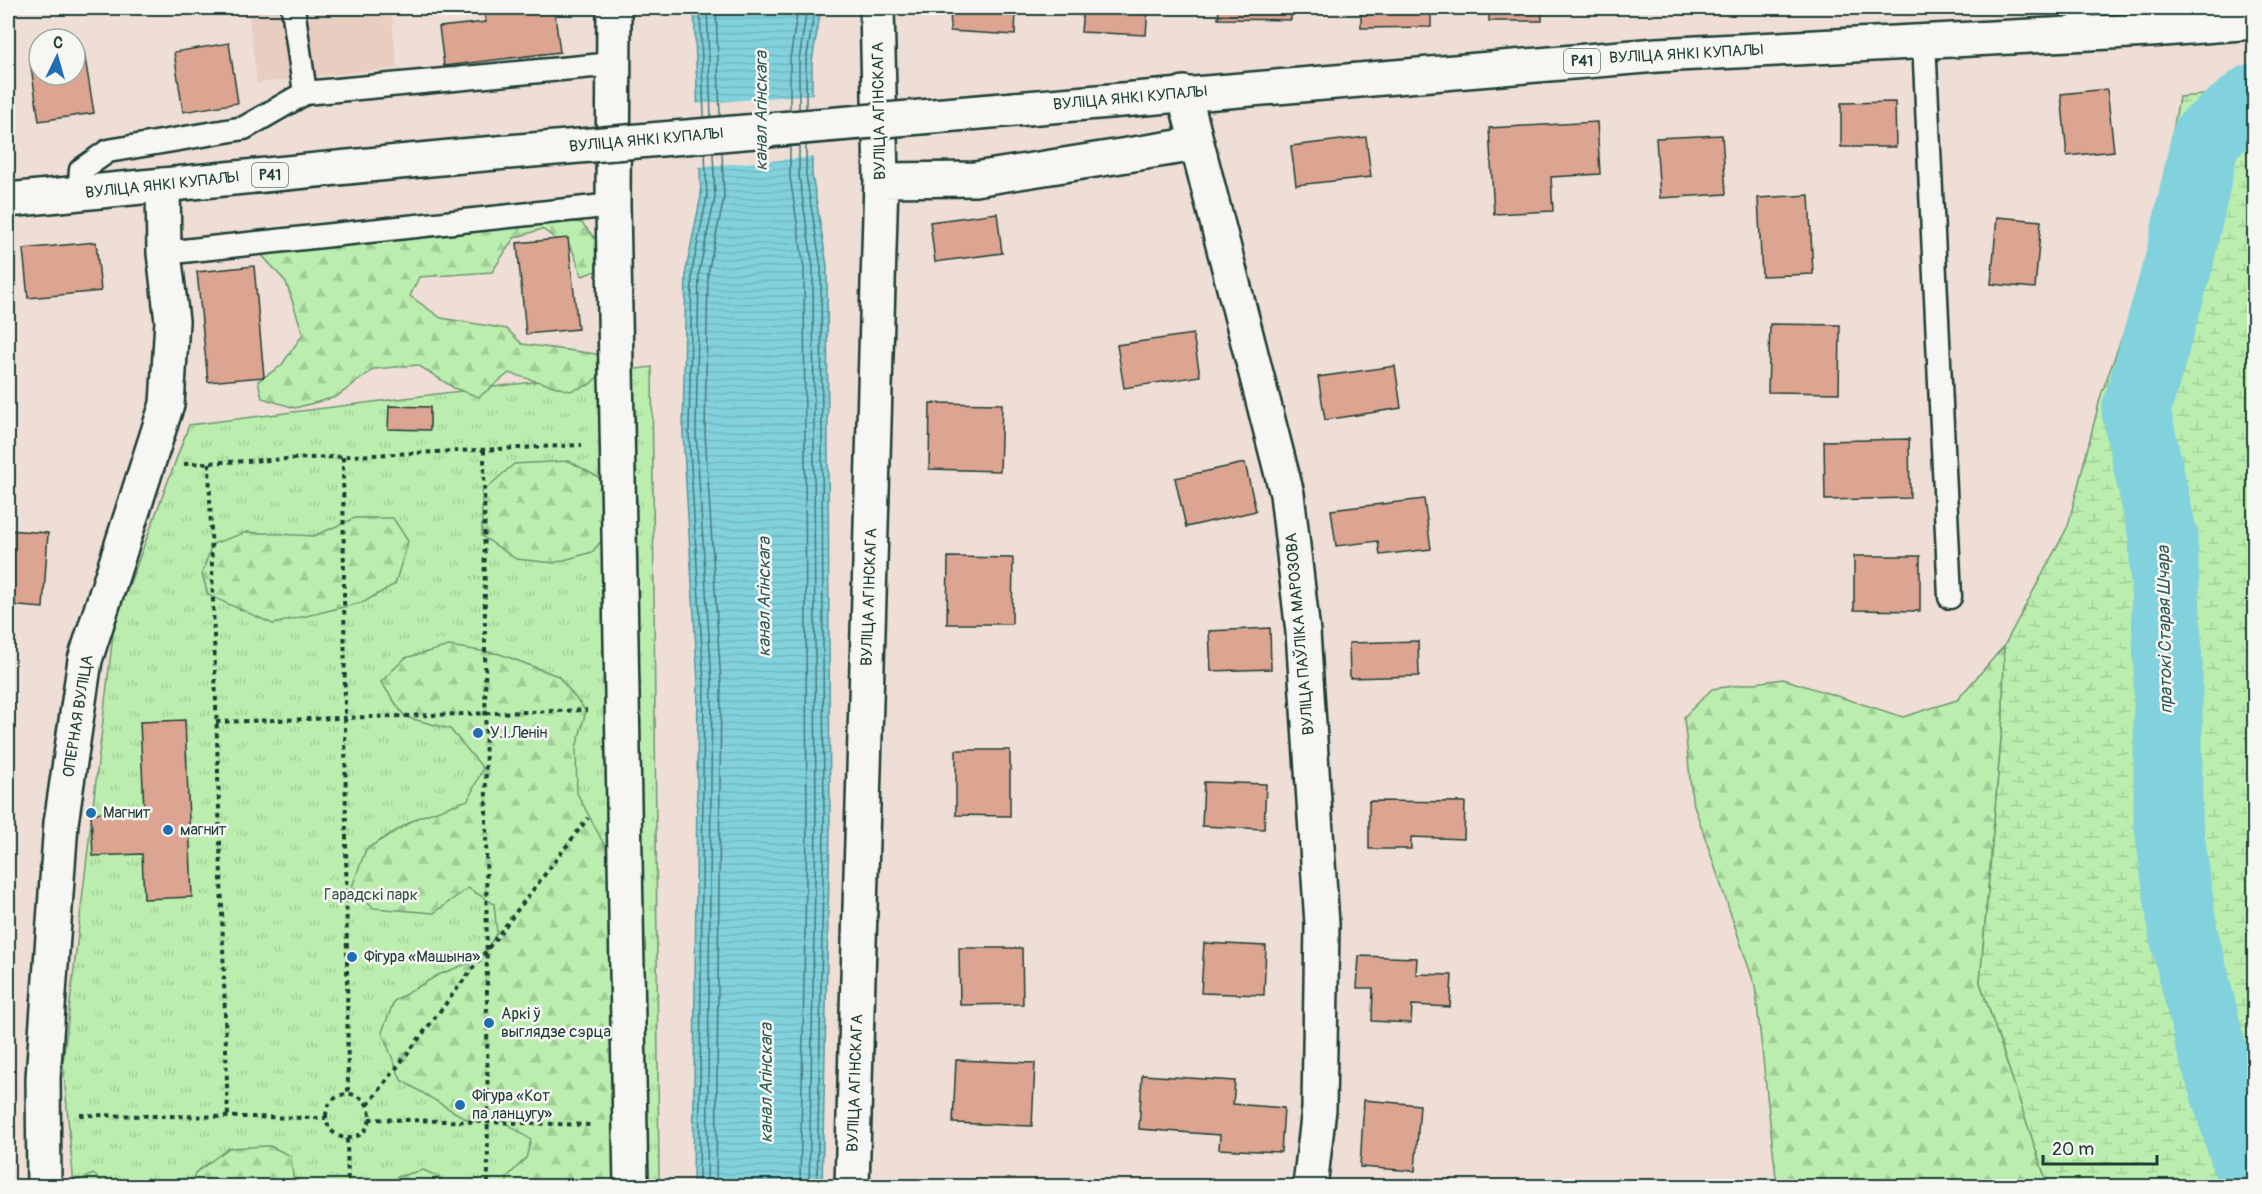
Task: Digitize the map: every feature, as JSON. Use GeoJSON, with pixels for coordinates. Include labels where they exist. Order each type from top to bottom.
{"type":"FeatureCollection","features":[{"type":"Feature","properties":{"kind":"street"},"geometry":{"type":"LineString","coordinates":[[614,8],[613,206],[631,1186]]}},
{"type":"Feature","properties":{"kind":"street","name":"ВУЛІЦА АГІНСКАГА"},"geometry":{"type":"LineString","coordinates":[[852,1186],[881,180],[877,8]]}},
{"type":"Feature","properties":{"kind":"street","name":"ВУЛІЦА ЯНКІ КУПАЛЫ"},"geometry":{"type":"LineString","coordinates":[[8,200],[461,156],[1184,93],[1657,55],[1924,41],[2081,20],[2150,30],[2254,22]]}},
{"type":"Feature","properties":{"kind":"street","name":"ВУЛІЦА ПАЎЛІКА МАРОЗОВА"},"geometry":{"type":"LineString","coordinates":[[1184,93],[1287,494],[1303,632],[1322,924],[1318,1108],[1310,1186]]}},
{"type":"Feature","properties":{"kind":"street"},"geometry":{"type":"LineString","coordinates":[[881,180],[975,179],[1197,144]]}},
{"type":"Feature","properties":{"kind":"street","name":"ОПЕРНАЯ ВУЛІЦА"},"geometry":{"type":"LineString","coordinates":[[44,1186],[43,1078],[61,823],[85,660],[168,404],[172,321],[164,253],[163,185]]}},
{"type":"Feature","properties":{"kind":"lane"},"geometry":{"type":"LineString","coordinates":[[293,8],[305,93]]}},
{"type":"Feature","properties":{"kind":"lane"},"geometry":{"type":"LineString","coordinates":[[1924,41],[1950,597]]}},
{"type":"Feature","properties":{"kind":"lane"},"geometry":{"type":"LineString","coordinates":[[79,193],[81,170],[108,151],[244,128],[305,93],[614,64]]}},
{"type":"Feature","properties":{"kind":"lane"},"geometry":{"type":"LineString","coordinates":[[164,253],[613,206]]}},
{"type":"Feature","properties":{"kind":"path"},"geometry":{"type":"LineString","coordinates":[[148,466],[618,444]]}},
{"type":"Feature","properties":{"kind":"path"},"geometry":{"type":"LineString","coordinates":[[484,450],[488,1186]]}},
{"type":"Feature","properties":{"kind":"path"},"geometry":{"type":"LineString","coordinates":[[343,457],[347,718],[348,1094]]}},
{"type":"Feature","properties":{"kind":"path"},"geometry":{"type":"LineString","coordinates":[[209,463],[228,1118]]}},
{"type":"Feature","properties":{"kind":"path"},"geometry":{"type":"LineString","coordinates":[[216,722],[622,709]]}},
{"type":"Feature","properties":{"kind":"path"},"geometry":{"type":"LineString","coordinates":[[368,1106],[624,772]]}},
{"type":"Feature","properties":{"kind":"path"},"geometry":{"type":"LineString","coordinates":[[348,1094],[359,1097],[368,1106],[369,1119],[367,1128],[358,1136],[347,1139],[336,1135],[328,1127],[326,1118],[328,1105],[337,1096],[348,1094]]}},
{"type":"Feature","properties":{"kind":"path"},"geometry":{"type":"LineString","coordinates":[[78,1115],[326,1118]]}},
{"type":"Feature","properties":{"kind":"path"},"geometry":{"type":"LineString","coordinates":[[369,1119],[630,1126]]}},
{"type":"Feature","properties":{"kind":"path"},"geometry":{"type":"LineString","coordinates":[[347,1139],[348,1186]]}},
{"type":"Feature","properties":{"kind":"shaded area"},"geometry":{"type":"Polygon","coordinates":[[[248,8],[391,8],[397,68],[257,83],[248,8]]]}},
{"type":"Feature","properties":{"kind":"green space"},"geometry":{"type":"Polygon","coordinates":[[[2254,91],[2254,1186],[2048,1186],[1980,982],[2003,718],[2004,646],[2068,526],[2101,395],[2150,260],[2179,97],[2254,91]]]}},
{"type":"Feature","properties":{"kind":"green space"},"geometry":{"type":"Polygon","coordinates":[[[532,216],[582,223],[597,241],[596,271],[582,276],[573,251],[542,229],[514,238],[492,272],[419,277],[410,296],[441,318],[507,329],[522,344],[603,355],[609,366],[589,385],[570,391],[509,373],[479,397],[454,388],[418,365],[374,369],[336,397],[295,408],[262,398],[258,381],[281,366],[303,334],[286,282],[260,253],[532,216]]]}},
{"type":"Feature","properties":{"kind":"green space","name":"Гарадскі парк"},"geometry":{"type":"Polygon","coordinates":[[[652,367],[659,1186],[74,1186],[63,1063],[114,626],[189,425],[652,367]]]}},
{"type":"Feature","properties":{"kind":"green space"},"geometry":{"type":"Polygon","coordinates":[[[569,461],[598,477],[613,500],[610,531],[592,552],[554,563],[516,559],[482,536],[482,492],[514,464],[569,461]]]}},
{"type":"Feature","properties":{"kind":"green space"},"geometry":{"type":"Polygon","coordinates":[[[355,518],[393,518],[408,541],[395,584],[364,602],[273,624],[208,595],[202,574],[212,544],[247,532],[314,536],[355,518]]]}},
{"type":"Feature","properties":{"kind":"green space"},"geometry":{"type":"Polygon","coordinates":[[[449,646],[500,654],[558,676],[586,711],[576,748],[577,793],[618,871],[615,1186],[507,1186],[507,1177],[526,1158],[531,1140],[497,1117],[471,1122],[401,1080],[382,1032],[394,1001],[438,975],[482,958],[497,932],[494,904],[468,888],[434,913],[373,908],[352,887],[366,849],[417,818],[468,800],[483,768],[450,729],[405,717],[381,682],[405,658],[449,646]]]}},
{"type":"Feature","properties":{"kind":"green space"},"geometry":{"type":"Polygon","coordinates":[[[2004,646],[2003,718],[1980,982],[2048,1186],[1777,1186],[1755,986],[1692,799],[1684,717],[1712,689],[1783,679],[1903,717],[1957,700],[2004,646]]]}},
{"type":"Feature","properties":{"kind":"green space"},"geometry":{"type":"Polygon","coordinates":[[[270,1146],[291,1156],[294,1186],[191,1186],[195,1173],[229,1148],[270,1146]]]}},
{"type":"Feature","properties":{"kind":"green space"},"geometry":{"type":"Polygon","coordinates":[[[423,1170],[441,1178],[444,1186],[393,1186],[397,1177],[423,1170]]]}},
{"type":"Feature","properties":{"kind":"green space"},"geometry":{"type":"Polygon","coordinates":[[[93,1174],[108,1186],[71,1186],[73,1183],[93,1174]]]}},
{"type":"Feature","properties":{"kind":"water","name":"канал Агінскага"},"geometry":{"type":"Polygon","coordinates":[[[694,8],[821,8],[812,61],[812,174],[827,266],[830,829],[822,1186],[693,1186],[698,683],[683,433],[686,270],[701,196],[694,8]]]}},
{"type":"Feature","properties":{"kind":"pier"},"geometry":{"type":"Polygon","coordinates":[[[815,94],[815,157],[697,167],[694,104],[815,94]]]}},
{"type":"Feature","properties":{"kind":"building"},"geometry":{"type":"Polygon","coordinates":[[[484,8],[554,8],[560,52],[444,66],[439,27],[486,22],[484,8]]]}},
{"type":"Feature","properties":{"kind":"building"},"geometry":{"type":"Polygon","coordinates":[[[951,8],[1016,8],[1015,35],[950,31],[951,8]]]}},
{"type":"Feature","properties":{"kind":"building"},"geometry":{"type":"Polygon","coordinates":[[[1083,8],[1148,8],[1146,35],[1081,32],[1083,8]]]}},
{"type":"Feature","properties":{"kind":"building"},"geometry":{"type":"Polygon","coordinates":[[[1219,8],[1291,8],[1291,20],[1218,19],[1219,8]]]}},
{"type":"Feature","properties":{"kind":"building"},"geometry":{"type":"Polygon","coordinates":[[[1361,8],[1431,8],[1431,27],[1361,28],[1361,8]]]}},
{"type":"Feature","properties":{"kind":"building"},"geometry":{"type":"Polygon","coordinates":[[[1489,8],[1542,8],[1542,21],[1489,21],[1489,8]]]}},
{"type":"Feature","properties":{"kind":"building"},"geometry":{"type":"Polygon","coordinates":[[[1679,8],[1754,8],[1679,10],[1679,8]]]}},
{"type":"Feature","properties":{"kind":"building"},"geometry":{"type":"Polygon","coordinates":[[[229,43],[238,103],[183,112],[174,52],[229,43]]]}},
{"type":"Feature","properties":{"kind":"building"},"geometry":{"type":"Polygon","coordinates":[[[87,70],[94,113],[39,121],[34,87],[87,87],[87,70]]]}},
{"type":"Feature","properties":{"kind":"building"},"geometry":{"type":"Polygon","coordinates":[[[2107,89],[2114,151],[2067,156],[2061,94],[2107,89]]]}},
{"type":"Feature","properties":{"kind":"building"},"geometry":{"type":"Polygon","coordinates":[[[1895,102],[1896,147],[1841,147],[1841,103],[1895,102]]]}},
{"type":"Feature","properties":{"kind":"building"},"geometry":{"type":"Polygon","coordinates":[[[1597,122],[1600,174],[1551,177],[1553,211],[1494,214],[1489,128],[1597,122]]]}},
{"type":"Feature","properties":{"kind":"building"},"geometry":{"type":"Polygon","coordinates":[[[1722,135],[1726,194],[1660,198],[1656,138],[1722,135]]]}},
{"type":"Feature","properties":{"kind":"building"},"geometry":{"type":"Polygon","coordinates":[[[1366,137],[1371,177],[1296,185],[1291,146],[1366,137]]]}},
{"type":"Feature","properties":{"kind":"building"},"geometry":{"type":"Polygon","coordinates":[[[1809,195],[1813,274],[1762,276],[1758,198],[1809,195]]]}},
{"type":"Feature","properties":{"kind":"building"},"geometry":{"type":"Polygon","coordinates":[[[997,213],[1002,253],[935,262],[930,222],[997,213]]]}},
{"type":"Feature","properties":{"kind":"building"},"geometry":{"type":"Polygon","coordinates":[[[1997,217],[2041,221],[2035,288],[1991,284],[1997,217]]]}},
{"type":"Feature","properties":{"kind":"building"},"geometry":{"type":"Polygon","coordinates":[[[568,238],[578,329],[526,334],[517,243],[568,238]]]}},
{"type":"Feature","properties":{"kind":"building"},"geometry":{"type":"Polygon","coordinates":[[[96,242],[101,291],[28,298],[23,249],[96,242]]]}},
{"type":"Feature","properties":{"kind":"building"},"geometry":{"type":"Polygon","coordinates":[[[254,266],[264,377],[208,382],[197,272],[254,266]]]}},
{"type":"Feature","properties":{"kind":"building"},"geometry":{"type":"Polygon","coordinates":[[[1770,324],[1840,325],[1839,393],[1768,392],[1770,324]]]}},
{"type":"Feature","properties":{"kind":"building"},"geometry":{"type":"Polygon","coordinates":[[[1193,334],[1200,376],[1124,388],[1117,345],[1193,334]]]}},
{"type":"Feature","properties":{"kind":"building"},"geometry":{"type":"Polygon","coordinates":[[[1395,366],[1401,408],[1325,420],[1318,377],[1395,366]]]}},
{"type":"Feature","properties":{"kind":"building"},"geometry":{"type":"Polygon","coordinates":[[[930,403],[1002,404],[1000,471],[929,469],[930,403]]]}},
{"type":"Feature","properties":{"kind":"building"},"geometry":{"type":"Polygon","coordinates":[[[389,406],[430,407],[430,430],[388,429],[389,406]]]}},
{"type":"Feature","properties":{"kind":"building"},"geometry":{"type":"Polygon","coordinates":[[[1909,439],[1910,498],[1825,500],[1824,441],[1909,439]]]}},
{"type":"Feature","properties":{"kind":"building"},"geometry":{"type":"Polygon","coordinates":[[[1245,463],[1256,511],[1186,527],[1175,478],[1245,463]]]}},
{"type":"Feature","properties":{"kind":"building"},"geometry":{"type":"Polygon","coordinates":[[[1424,499],[1431,549],[1380,555],[1378,541],[1336,546],[1331,510],[1424,499]]]}},
{"type":"Feature","properties":{"kind":"building"},"geometry":{"type":"Polygon","coordinates":[[[8,530],[48,533],[43,608],[8,605],[8,530]]]}},
{"type":"Feature","properties":{"kind":"building"},"geometry":{"type":"Polygon","coordinates":[[[1854,556],[1920,556],[1920,611],[1854,610],[1854,556]]]}},
{"type":"Feature","properties":{"kind":"building"},"geometry":{"type":"Polygon","coordinates":[[[948,557],[1013,558],[1012,624],[947,624],[948,557]]]}},
{"type":"Feature","properties":{"kind":"building"},"geometry":{"type":"Polygon","coordinates":[[[1270,628],[1271,669],[1211,671],[1209,631],[1270,628]]]}},
{"type":"Feature","properties":{"kind":"building"},"geometry":{"type":"Polygon","coordinates":[[[1418,641],[1419,676],[1350,678],[1349,643],[1418,641]]]}},
{"type":"Feature","properties":{"kind":"building"},"geometry":{"type":"Polygon","coordinates":[[[185,720],[192,897],[144,899],[142,854],[93,856],[91,813],[144,810],[140,722],[185,720]]]}},
{"type":"Feature","properties":{"kind":"building"},"geometry":{"type":"Polygon","coordinates":[[[956,750],[1010,750],[1010,816],[956,815],[956,750]]]}},
{"type":"Feature","properties":{"kind":"building"},"geometry":{"type":"Polygon","coordinates":[[[1204,782],[1266,784],[1264,829],[1202,826],[1204,782]]]}},
{"type":"Feature","properties":{"kind":"building"},"geometry":{"type":"Polygon","coordinates":[[[1369,801],[1465,802],[1464,839],[1411,837],[1411,849],[1369,849],[1369,801]]]}},
{"type":"Feature","properties":{"kind":"building"},"geometry":{"type":"Polygon","coordinates":[[[1204,943],[1266,946],[1264,995],[1201,993],[1204,943]]]}},
{"type":"Feature","properties":{"kind":"building"},"geometry":{"type":"Polygon","coordinates":[[[959,948],[1022,948],[1023,1004],[960,1005],[959,948]]]}},
{"type":"Feature","properties":{"kind":"building"},"geometry":{"type":"Polygon","coordinates":[[[1359,956],[1417,958],[1416,974],[1452,975],[1450,1007],[1412,1005],[1411,1023],[1372,1021],[1373,988],[1357,988],[1359,956]]]}},
{"type":"Feature","properties":{"kind":"building"},"geometry":{"type":"Polygon","coordinates":[[[956,1060],[1035,1063],[1032,1126],[953,1123],[956,1060]]]}},
{"type":"Feature","properties":{"kind":"building"},"geometry":{"type":"Polygon","coordinates":[[[1142,1075],[1235,1081],[1233,1104],[1284,1108],[1281,1152],[1219,1149],[1220,1135],[1139,1129],[1142,1075]]]}},
{"type":"Feature","properties":{"kind":"building"},"geometry":{"type":"Polygon","coordinates":[[[1364,1100],[1420,1105],[1415,1171],[1360,1167],[1364,1100]]]}},
{"type":"Feature","properties":{"kind":"building"},"geometry":{"type":"Polygon","coordinates":[[[1017,1185],[1017,1186],[964,1186],[1017,1185]]]}},
{"type":"Feature","properties":{"kind":"waterway","name":"пратокі Старая Шчара"},"geometry":{"type":"LineString","coordinates":[[2254,98],[2206,137],[2179,262],[2136,411],[2163,536],[2168,664],[2168,820],[2183,932],[2211,1047],[2254,1186]]}},
{"type":"Feature","properties":{"kind":"place","name":"У.І.Ленін"},"geometry":{"type":"Point","coordinates":[478,733]}},
{"type":"Feature","properties":{"kind":"place","name":"Магнит"},"geometry":{"type":"Point","coordinates":[91,813]}},
{"type":"Feature","properties":{"kind":"place","name":"магнит"},"geometry":{"type":"Point","coordinates":[168,830]}},
{"type":"Feature","properties":{"kind":"place","name":"Фігура «Машына»"},"geometry":{"type":"Point","coordinates":[352,957]}},
{"type":"Feature","properties":{"kind":"place","name":"Аркі ў выглядзе сэрца"},"geometry":{"type":"Point","coordinates":[489,1023]}},
{"type":"Feature","properties":{"kind":"place","name":"Фігура «Кот па ланцугу»"},"geometry":{"type":"Point","coordinates":[460,1105]}}]}
